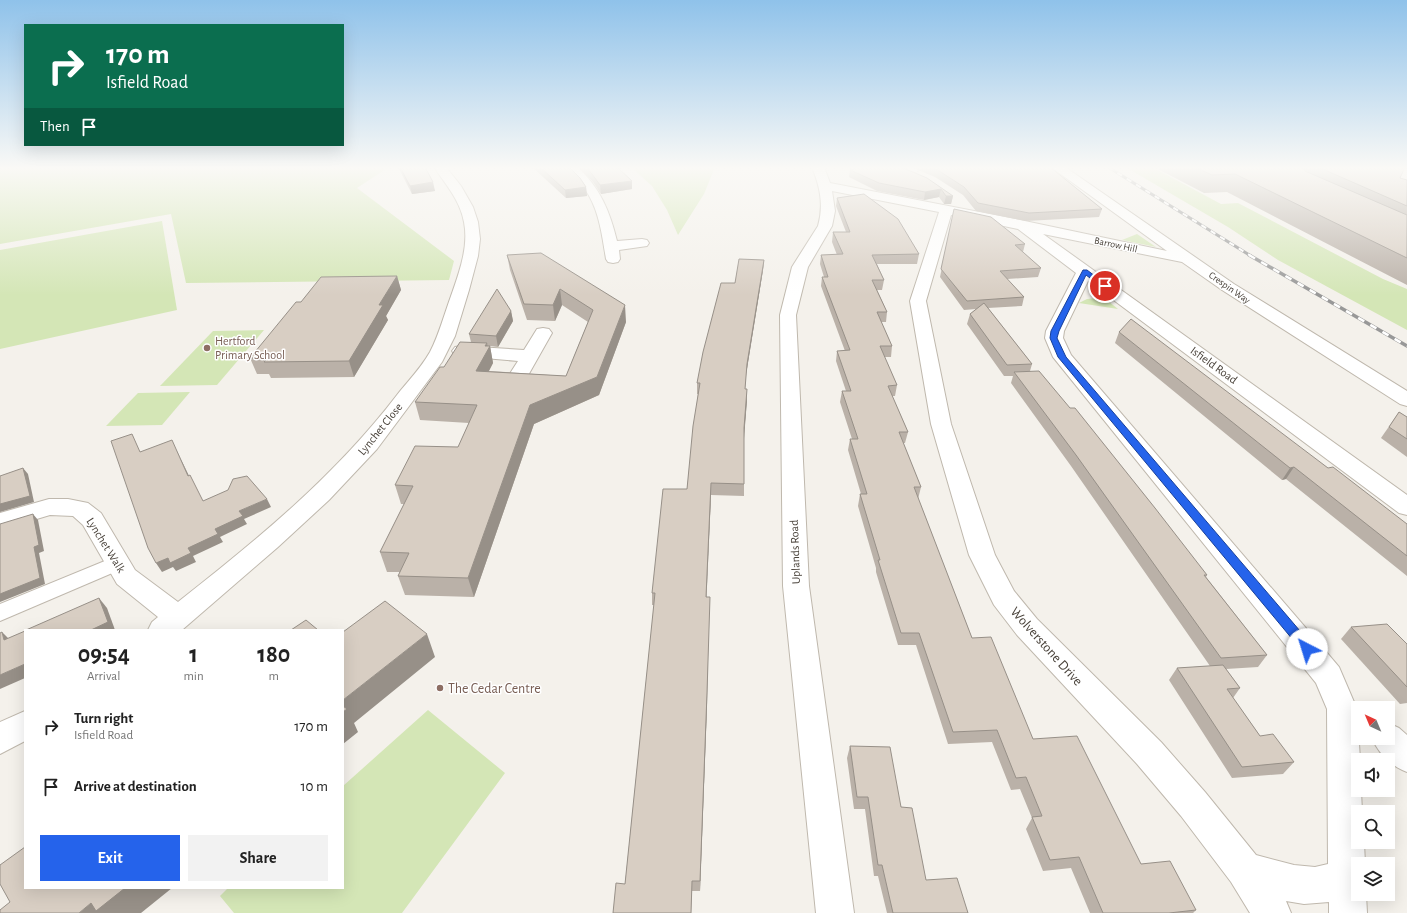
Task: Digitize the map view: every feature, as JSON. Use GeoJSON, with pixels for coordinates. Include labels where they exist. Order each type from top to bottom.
{"type":"FeatureCollection","features":[{"type":"Feature","properties":{"kind":"street","name":"Lynchet Close"},"geometry":{"type":"LineString","coordinates":[[170,624],[241,565],[319,496],[370,444],[418,382],[440,350],[470,260],[472,233],[471,223],[467,210]]}},
{"type":"Feature","properties":{"kind":"street"},"geometry":{"type":"LineString","coordinates":[[602,210],[605,216],[611,252],[642,243]]}},
{"type":"Feature","properties":{"kind":"street","name":"Uplands Road"},"geometry":{"type":"LineString","coordinates":[[827,210],[828,218],[825,226],[800,267],[788,315],[796,586],[835,913]]}},
{"type":"Feature","properties":{"kind":"street","name":"Wolverstone Drive"},"geometry":{"type":"LineString","coordinates":[[955,210],[918,301],[941,424],[986,562],[1004,598],[1027,627],[1149,753],[1193,804],[1244,869],[1272,913]]}},
{"type":"Feature","properties":{"kind":"street","name":"Barrow Hill"},"geometry":{"type":"LineString","coordinates":[[962,210],[1020,224],[1194,261]]}},
{"type":"Feature","properties":{"kind":"street","name":"Crespin Way"},"geometry":{"type":"LineString","coordinates":[[1116,210],[1146,231],[1194,261],[1234,291],[1407,400]]}},
{"type":"Feature","properties":{"kind":"street","name":"Isfield Road"},"geometry":{"type":"LineString","coordinates":[[1020,224],[1407,507]]}},
{"type":"Feature","properties":{"kind":"street"},"geometry":{"type":"LineString","coordinates":[[1085,271],[1055,331],[1054,338],[1062,357],[1307,649],[1328,676],[1350,713],[1347,874],[1348,913]]}},
{"type":"Feature","properties":{"kind":"street"},"geometry":{"type":"LineString","coordinates":[[1072,295],[1095,292],[1112,295],[1124,300]]}},
{"type":"Feature","properties":{"kind":"street"},"geometry":{"type":"LineString","coordinates":[[519,375],[543,334]]}},
{"type":"Feature","properties":{"kind":"street"},"geometry":{"type":"LineString","coordinates":[[440,350],[530,356]]}},
{"type":"Feature","properties":{"kind":"street","name":"Lynchet Walk"},"geometry":{"type":"LineString","coordinates":[[0,522],[49,507],[68,507],[80,509],[92,519],[126,577],[170,624]]}},
{"type":"Feature","properties":{"kind":"street"},"geometry":{"type":"LineString","coordinates":[[0,739],[24,726]]}},
{"type":"Feature","properties":{"kind":"street"},"geometry":{"type":"LineString","coordinates":[[1395,745],[1407,757]]}},
{"type":"Feature","properties":{"kind":"street"},"geometry":{"type":"LineString","coordinates":[[1244,869],[1272,880],[1303,885],[1326,884],[1347,874]]}},
{"type":"Feature","properties":{"kind":"lane"},"geometry":{"type":"LineString","coordinates":[[0,613],[117,563]]}},
{"type":"Feature","properties":{"kind":"green space"},"geometry":{"type":"Polygon","coordinates":[[[0,210],[386,210],[454,261],[449,280],[186,283],[171,214],[0,244],[0,210]]]}},
{"type":"Feature","properties":{"kind":"green space"},"geometry":{"type":"Polygon","coordinates":[[[667,210],[694,210],[678,235],[667,210]]]}},
{"type":"Feature","properties":{"kind":"green space"},"geometry":{"type":"Polygon","coordinates":[[[1198,210],[1251,210],[1383,279],[1407,289],[1407,330],[1278,260],[1198,210]]]}},
{"type":"Feature","properties":{"kind":"green space"},"geometry":{"type":"Polygon","coordinates":[[[162,221],[177,310],[0,349],[0,250],[162,221]]]}},
{"type":"Feature","properties":{"kind":"green space"},"geometry":{"type":"Polygon","coordinates":[[[1137,234],[1156,247],[1122,240],[1137,234]]]}},
{"type":"Feature","properties":{"kind":"green space"},"geometry":{"type":"Polygon","coordinates":[[[1097,298],[1108,301],[1118,309],[1079,303],[1087,299],[1097,298]]]}},
{"type":"Feature","properties":{"kind":"green space"},"geometry":{"type":"Polygon","coordinates":[[[264,330],[217,385],[160,386],[213,331],[264,330]]]}},
{"type":"Feature","properties":{"kind":"green space"},"geometry":{"type":"Polygon","coordinates":[[[190,392],[162,425],[106,426],[138,393],[190,392]]]}},
{"type":"Feature","properties":{"kind":"green space"},"geometry":{"type":"Polygon","coordinates":[[[428,710],[505,773],[402,913],[234,913],[220,896],[227,889],[344,889],[344,785],[428,710]]]}},
{"type":"Feature","properties":{"kind":"building"},"geometry":{"type":"Polygon","coordinates":[[[841,210],[885,210],[898,219],[919,254],[872,255],[884,280],[872,280],[887,312],[877,312],[892,346],[880,346],[897,385],[888,386],[908,432],[899,432],[921,487],[914,487],[972,638],[991,637],[1033,739],[1077,736],[1141,864],[1170,861],[1196,910],[1169,913],[1103,913],[1079,857],[1050,860],[1032,817],[1042,816],[1026,777],[1016,778],[997,730],[953,732],[919,633],[901,633],[878,560],[880,560],[860,494],[867,494],[850,439],[858,439],[842,391],[851,391],[837,351],[850,350],[822,277],[828,277],[821,255],[843,254],[833,232],[850,232],[841,210]]]}},
{"type":"Feature","properties":{"kind":"building"},"geometry":{"type":"Polygon","coordinates":[[[954,210],[991,217],[1025,244],[1015,245],[1041,268],[1000,271],[1024,297],[967,301],[941,269],[954,210]]]}},
{"type":"Feature","properties":{"kind":"building"},"geometry":{"type":"Polygon","coordinates":[[[1012,210],[1091,210],[1029,213],[1012,210]]]}},
{"type":"Feature","properties":{"kind":"building"},"geometry":{"type":"Polygon","coordinates":[[[1308,210],[1394,210],[1407,215],[1407,258],[1308,210]]]}},
{"type":"Feature","properties":{"kind":"building"},"geometry":{"type":"Polygon","coordinates":[[[541,253],[625,305],[597,377],[530,405],[468,578],[398,576],[409,553],[380,552],[413,486],[395,485],[415,446],[458,447],[477,405],[415,402],[440,367],[444,367],[460,342],[487,343],[485,346],[490,346],[476,371],[566,376],[593,310],[560,289],[553,305],[524,304],[507,255],[541,253]]]}},
{"type":"Feature","properties":{"kind":"building"},"geometry":{"type":"Polygon","coordinates":[[[739,259],[764,260],[747,364],[744,428],[744,484],[711,483],[706,597],[710,597],[700,881],[692,881],[691,913],[613,913],[616,883],[625,884],[655,593],[652,593],[663,489],[687,489],[693,426],[700,383],[697,383],[703,352],[721,283],[735,283],[739,259]]]}},
{"type":"Feature","properties":{"kind":"building"},"geometry":{"type":"Polygon","coordinates":[[[397,276],[379,305],[383,305],[349,361],[264,362],[268,358],[250,358],[296,302],[301,302],[321,277],[397,276]]]}},
{"type":"Feature","properties":{"kind":"building"},"geometry":{"type":"Polygon","coordinates":[[[497,289],[511,311],[496,336],[469,334],[497,289]]]}},
{"type":"Feature","properties":{"kind":"building"},"geometry":{"type":"Polygon","coordinates":[[[984,303],[1032,364],[1007,365],[970,314],[984,303]]]}},
{"type":"Feature","properties":{"kind":"building"},"geometry":{"type":"Polygon","coordinates":[[[1131,319],[1328,468],[1333,467],[1407,524],[1407,556],[1294,467],[1290,468],[1119,332],[1131,319]]]}},
{"type":"Feature","properties":{"kind":"building"},"geometry":{"type":"Polygon","coordinates":[[[1039,371],[1070,408],[1075,408],[1155,508],[1207,575],[1204,575],[1267,655],[1221,658],[1076,455],[1014,372],[1039,371]]]}},
{"type":"Feature","properties":{"kind":"building"},"geometry":{"type":"Polygon","coordinates":[[[1399,412],[1407,417],[1407,439],[1389,427],[1399,412]]]}},
{"type":"Feature","properties":{"kind":"building"},"geometry":{"type":"Polygon","coordinates":[[[132,434],[140,452],[172,440],[188,476],[190,475],[203,501],[228,490],[233,479],[247,476],[267,499],[239,511],[243,516],[215,529],[218,534],[188,548],[191,553],[170,563],[168,558],[156,563],[148,548],[111,441],[132,434]]]}},
{"type":"Feature","properties":{"kind":"building"},"geometry":{"type":"Polygon","coordinates":[[[23,468],[30,496],[0,504],[0,476],[23,468]]]}},
{"type":"Feature","properties":{"kind":"building"},"geometry":{"type":"Polygon","coordinates":[[[33,514],[39,545],[34,547],[40,578],[0,594],[0,524],[33,514]]]}},
{"type":"Feature","properties":{"kind":"building"},"geometry":{"type":"Polygon","coordinates":[[[99,598],[108,622],[93,629],[28,629],[99,598]]]}},
{"type":"Feature","properties":{"kind":"building"},"geometry":{"type":"Polygon","coordinates":[[[385,601],[427,634],[344,699],[344,631],[385,601]]]}},
{"type":"Feature","properties":{"kind":"building"},"geometry":{"type":"Polygon","coordinates":[[[306,620],[317,629],[292,629],[306,620]]]}},
{"type":"Feature","properties":{"kind":"building"},"geometry":{"type":"Polygon","coordinates":[[[1387,624],[1407,644],[1407,687],[1351,627],[1387,624]]]}},
{"type":"Feature","properties":{"kind":"building"},"geometry":{"type":"Polygon","coordinates":[[[24,631],[24,664],[0,675],[0,633],[2,632],[4,640],[24,631]]]}},
{"type":"Feature","properties":{"kind":"building"},"geometry":{"type":"Polygon","coordinates":[[[1223,665],[1240,688],[1227,689],[1260,736],[1273,734],[1294,762],[1242,767],[1177,668],[1223,665]]]}},
{"type":"Feature","properties":{"kind":"building"},"geometry":{"type":"Polygon","coordinates":[[[850,746],[890,747],[901,807],[912,808],[926,880],[957,878],[968,913],[893,913],[882,865],[878,865],[868,797],[857,797],[850,746]]]}},
{"type":"Feature","properties":{"kind":"building"},"geometry":{"type":"Polygon","coordinates":[[[24,848],[24,889],[124,889],[96,911],[91,903],[79,913],[0,913],[0,910],[10,902],[0,884],[0,865],[24,848]]]}},
{"type":"Feature","properties":{"kind":"railway"},"geometry":{"type":"LineString","coordinates":[[1176,210],[1251,256]]}},
{"type":"Feature","properties":{"kind":"railway"},"geometry":{"type":"LineString","coordinates":[[1249,255],[1407,346]]}},
{"type":"Feature","properties":{"kind":"place","name":"Hertford Primary School"},"geometry":{"type":"Point","coordinates":[207,348]}},
{"type":"Feature","properties":{"kind":"place","name":"The Cedar Centre"},"geometry":{"type":"Point","coordinates":[440,688]}},
{"type":"Feature","properties":{"kind":"route"},"geometry":{"type":"LineString","coordinates":[[1105,286],[1085,271],[1055,331],[1054,338],[1056,346],[1062,357],[1307,649]]}}]}
